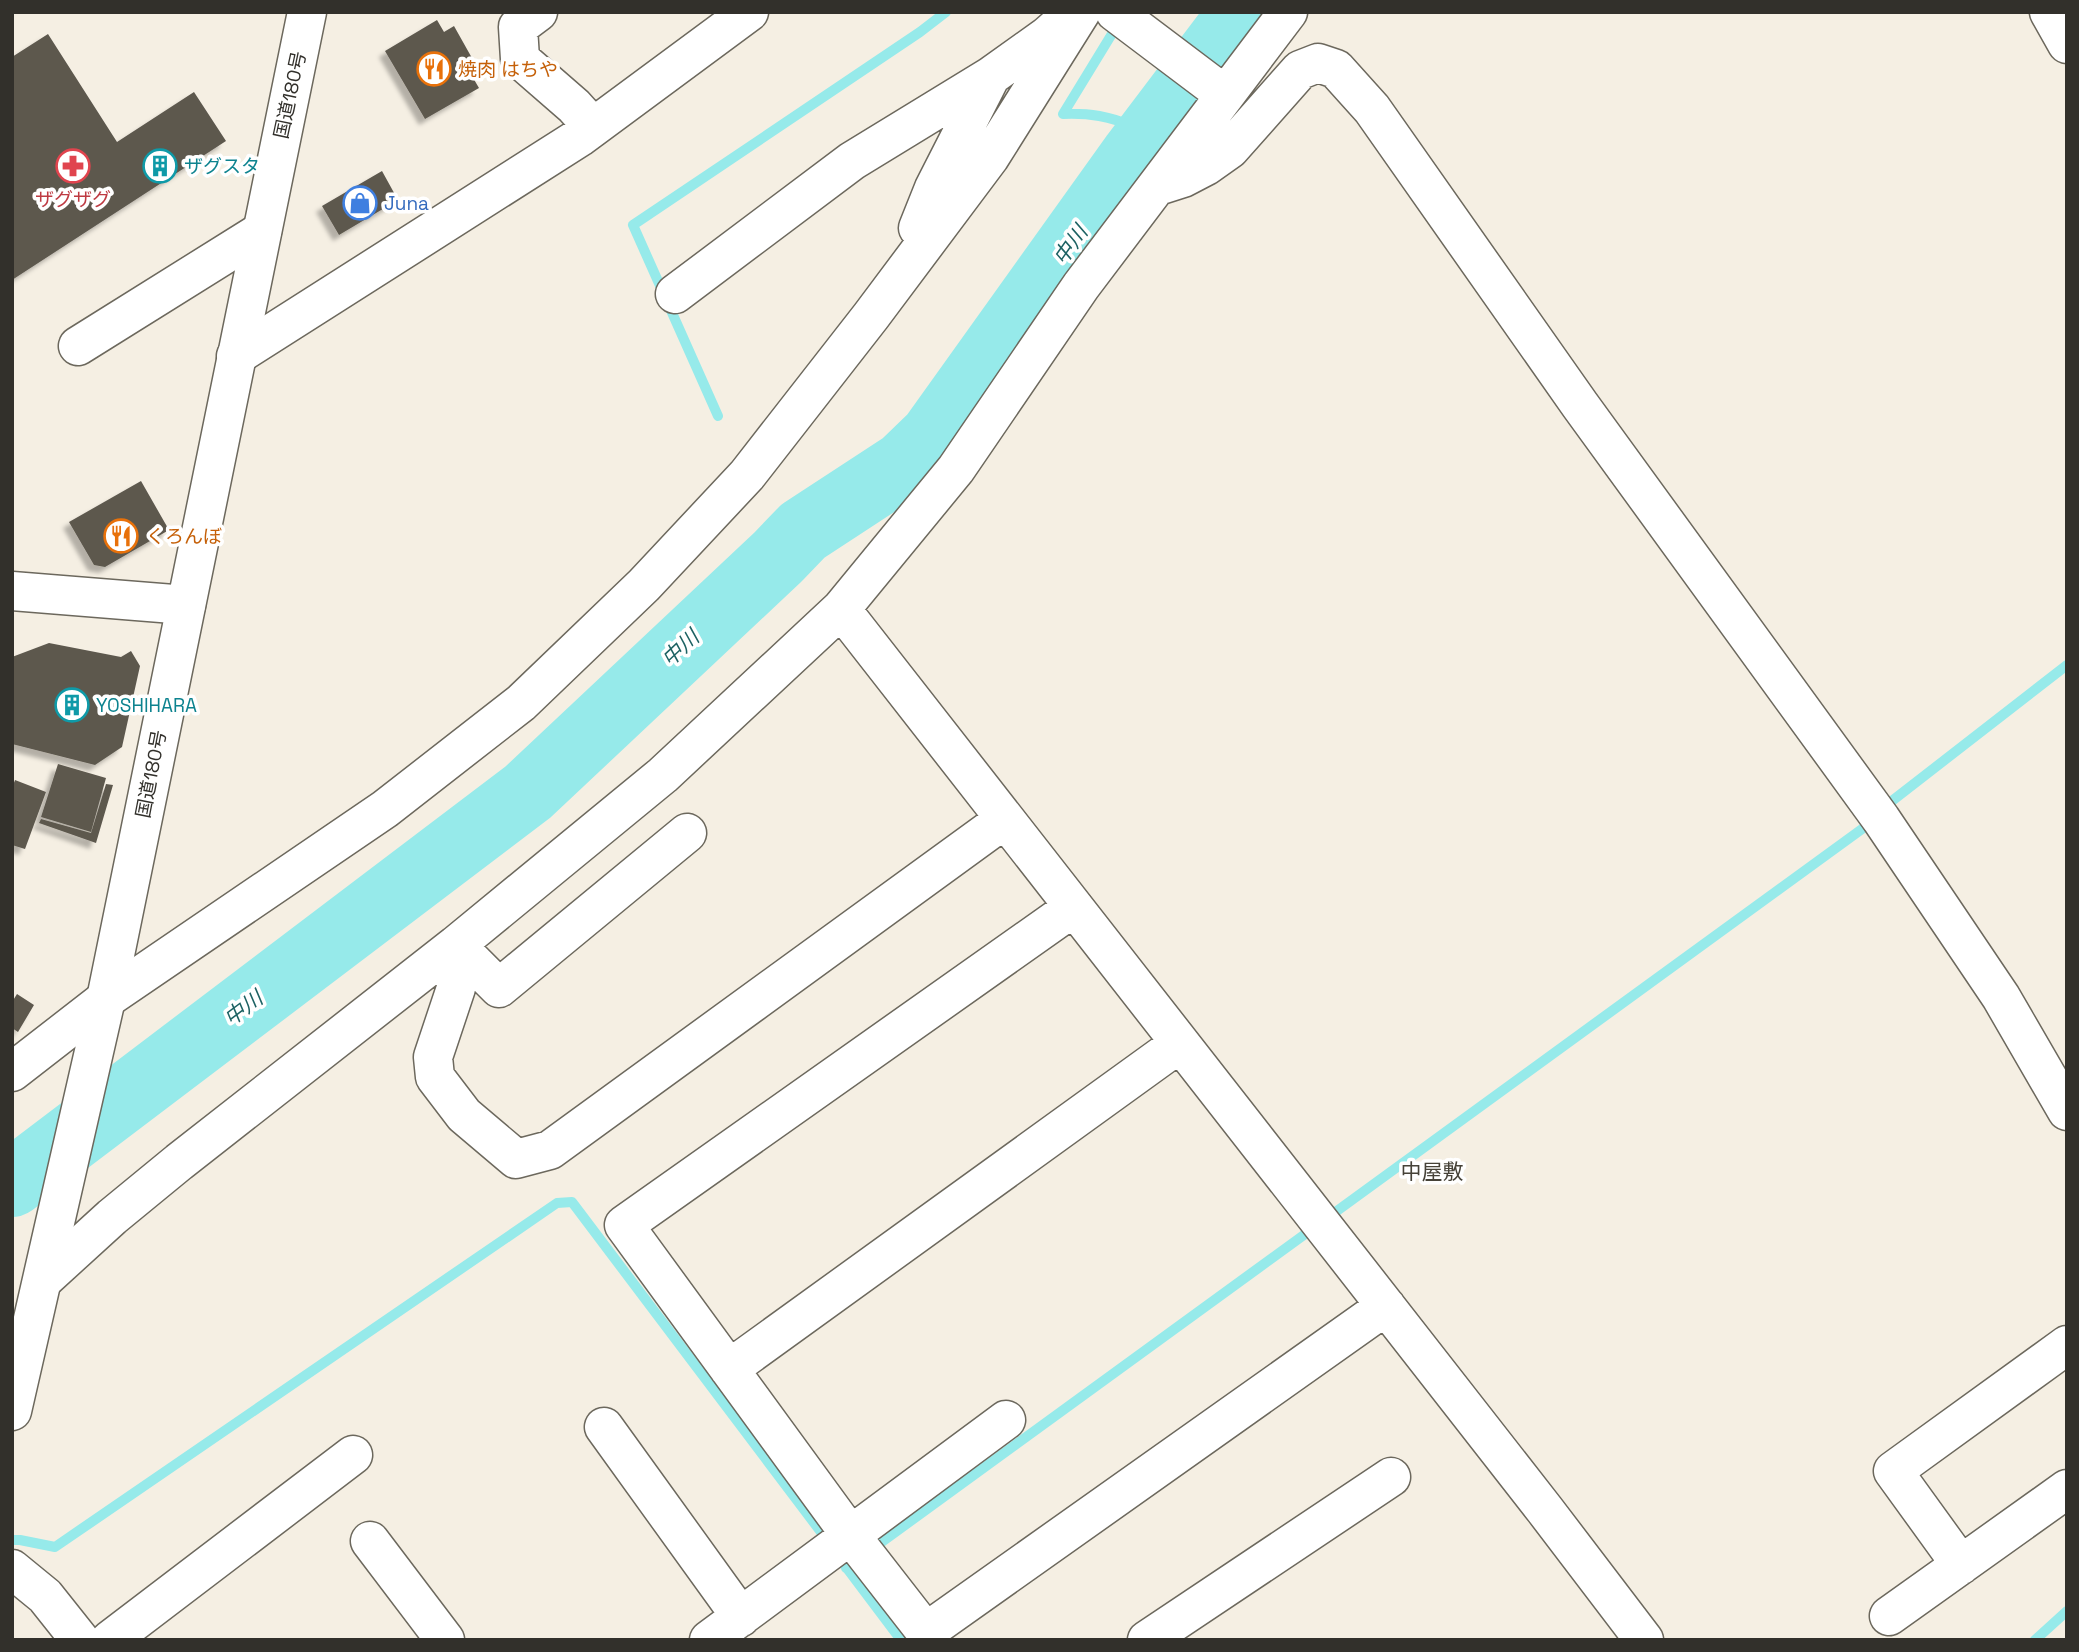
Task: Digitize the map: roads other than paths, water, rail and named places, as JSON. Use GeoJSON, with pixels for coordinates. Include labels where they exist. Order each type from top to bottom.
{"type":"FeatureCollection","features":[{"type":"Feature","properties":{"kind":"main road","name":"国道180号"},"geometry":{"type":"LineString","coordinates":[[12,1411],[106,999],[307,12]]}},
{"type":"Feature","properties":{"kind":"main road"},"geometry":{"type":"LineString","coordinates":[[538,12],[518,27],[520,59],[574,106],[593,127]]}},
{"type":"Feature","properties":{"kind":"main road"},"geometry":{"type":"LineString","coordinates":[[236,356],[593,127],[749,12]]}},
{"type":"Feature","properties":{"kind":"main road"},"geometry":{"type":"LineString","coordinates":[[675,294],[852,161],[991,76],[1047,36],[1073,12]]}},
{"type":"Feature","properties":{"kind":"main road"},"geometry":{"type":"LineString","coordinates":[[12,1072],[106,999],[384,809],[521,703],[644,585],[747,475],[896,282],[990,157],[1081,12]]}},
{"type":"Feature","properties":{"kind":"main road"},"geometry":{"type":"LineString","coordinates":[[1115,12],[1226,95]]}},
{"type":"Feature","properties":{"kind":"main road"},"geometry":{"type":"LineString","coordinates":[[47,1263],[112,1217],[456,945],[663,775],[841,609],[956,469],[1081,286],[1288,12]]}},
{"type":"Feature","properties":{"kind":"main road"},"geometry":{"type":"LineString","coordinates":[[2049,12],[2067,44]]}},
{"type":"Feature","properties":{"kind":"main road"},"geometry":{"type":"LineString","coordinates":[[1156,187],[1183,178],[1230,149],[1300,70],[1318,63],[1336,69],[1372,109],[1580,405],[1877,812],[2001,997],[2067,1111]]}},
{"type":"Feature","properties":{"kind":"main road"},"geometry":{"type":"LineString","coordinates":[[896,282],[934,188],[991,76]]}},
{"type":"Feature","properties":{"kind":"main road"},"geometry":{"type":"LineString","coordinates":[[78,346],[262,231]]}},
{"type":"Feature","properties":{"kind":"main road"},"geometry":{"type":"LineString","coordinates":[[12,591],[186,605]]}},
{"type":"Feature","properties":{"kind":"main road"},"geometry":{"type":"LineString","coordinates":[[841,609],[1644,1640]]}},
{"type":"Feature","properties":{"kind":"main road"},"geometry":{"type":"LineString","coordinates":[[456,945],[456,988],[433,1056],[435,1077],[464,1115],[516,1159],[550,1150],[1005,819]]}},
{"type":"Feature","properties":{"kind":"main road"},"geometry":{"type":"LineString","coordinates":[[456,945],[499,988],[687,834]]}},
{"type":"Feature","properties":{"kind":"main road"},"geometry":{"type":"LineString","coordinates":[[1074,907],[624,1225],[729,1368],[849,1549],[929,1636],[1386,1306]]}},
{"type":"Feature","properties":{"kind":"main road"},"geometry":{"type":"LineString","coordinates":[[729,1368],[1180,1043]]}},
{"type":"Feature","properties":{"kind":"main road"},"geometry":{"type":"LineString","coordinates":[[1961,1565],[1893,1471],[2067,1345]]}},
{"type":"Feature","properties":{"kind":"main road"},"geometry":{"type":"LineString","coordinates":[[709,1640],[849,1549],[1006,1420]]}},
{"type":"Feature","properties":{"kind":"main road"},"geometry":{"type":"LineString","coordinates":[[604,1427],[741,1617]]}},
{"type":"Feature","properties":{"kind":"main road"},"geometry":{"type":"LineString","coordinates":[[110,1640],[353,1455]]}},
{"type":"Feature","properties":{"kind":"main road"},"geometry":{"type":"LineString","coordinates":[[1147,1640],[1391,1477]]}},
{"type":"Feature","properties":{"kind":"main road"},"geometry":{"type":"LineString","coordinates":[[1889,1616],[2067,1489]]}},
{"type":"Feature","properties":{"kind":"main road"},"geometry":{"type":"LineString","coordinates":[[370,1541],[445,1640]]}},
{"type":"Feature","properties":{"kind":"main road"},"geometry":{"type":"LineString","coordinates":[[12,1569],[45,1596],[80,1640]]}},
{"type":"Feature","properties":{"kind":"waterway"},"geometry":{"type":"LineString","coordinates":[[718,416],[633,225],[946,12]]}},
{"type":"Feature","properties":{"kind":"waterway","name":"中川"},"geometry":{"type":"LineString","coordinates":[[12,1183],[528,792],[803,531],[904,465],[933,437],[1134,156],[1243,12]]}},
{"type":"Feature","properties":{"kind":"waterway"},"geometry":{"type":"LineString","coordinates":[[1118,24],[1063,114],[1099,116],[1134,127],[1134,156]]}},
{"type":"Feature","properties":{"kind":"waterway"},"geometry":{"type":"LineString","coordinates":[[846,1568],[1862,829],[1888,804],[2067,665]]}},
{"type":"Feature","properties":{"kind":"waterway"},"geometry":{"type":"LineString","coordinates":[[12,1540],[55,1547],[557,1203],[572,1202],[830,1544]]}},
{"type":"Feature","properties":{"kind":"waterway"},"geometry":{"type":"LineString","coordinates":[[843,1563],[901,1640]]}},
{"type":"Feature","properties":{"kind":"waterway"},"geometry":{"type":"LineString","coordinates":[[2035,1640],[2067,1611]]}},
{"type":"Feature","properties":{"kind":"place","name":"焼肉 はちや"},"geometry":{"type":"Point","coordinates":[434,69]}},
{"type":"Feature","properties":{"kind":"place","name":"ザグザグ"},"geometry":{"type":"Point","coordinates":[73,166]}},
{"type":"Feature","properties":{"kind":"place","name":"ザグスタ"},"geometry":{"type":"Point","coordinates":[160,166]}},
{"type":"Feature","properties":{"kind":"place","name":"Juna"},"geometry":{"type":"Point","coordinates":[360,203]}},
{"type":"Feature","properties":{"kind":"place","name":"くろんぼ"},"geometry":{"type":"Point","coordinates":[121,536]}},
{"type":"Feature","properties":{"kind":"place","name":"YOSHIHARA"},"geometry":{"type":"Point","coordinates":[72,705]}},
{"type":"Feature","properties":{"kind":"district","name":"中屋敷"},"geometry":{"type":"Point","coordinates":[1432,1171]}}]}
